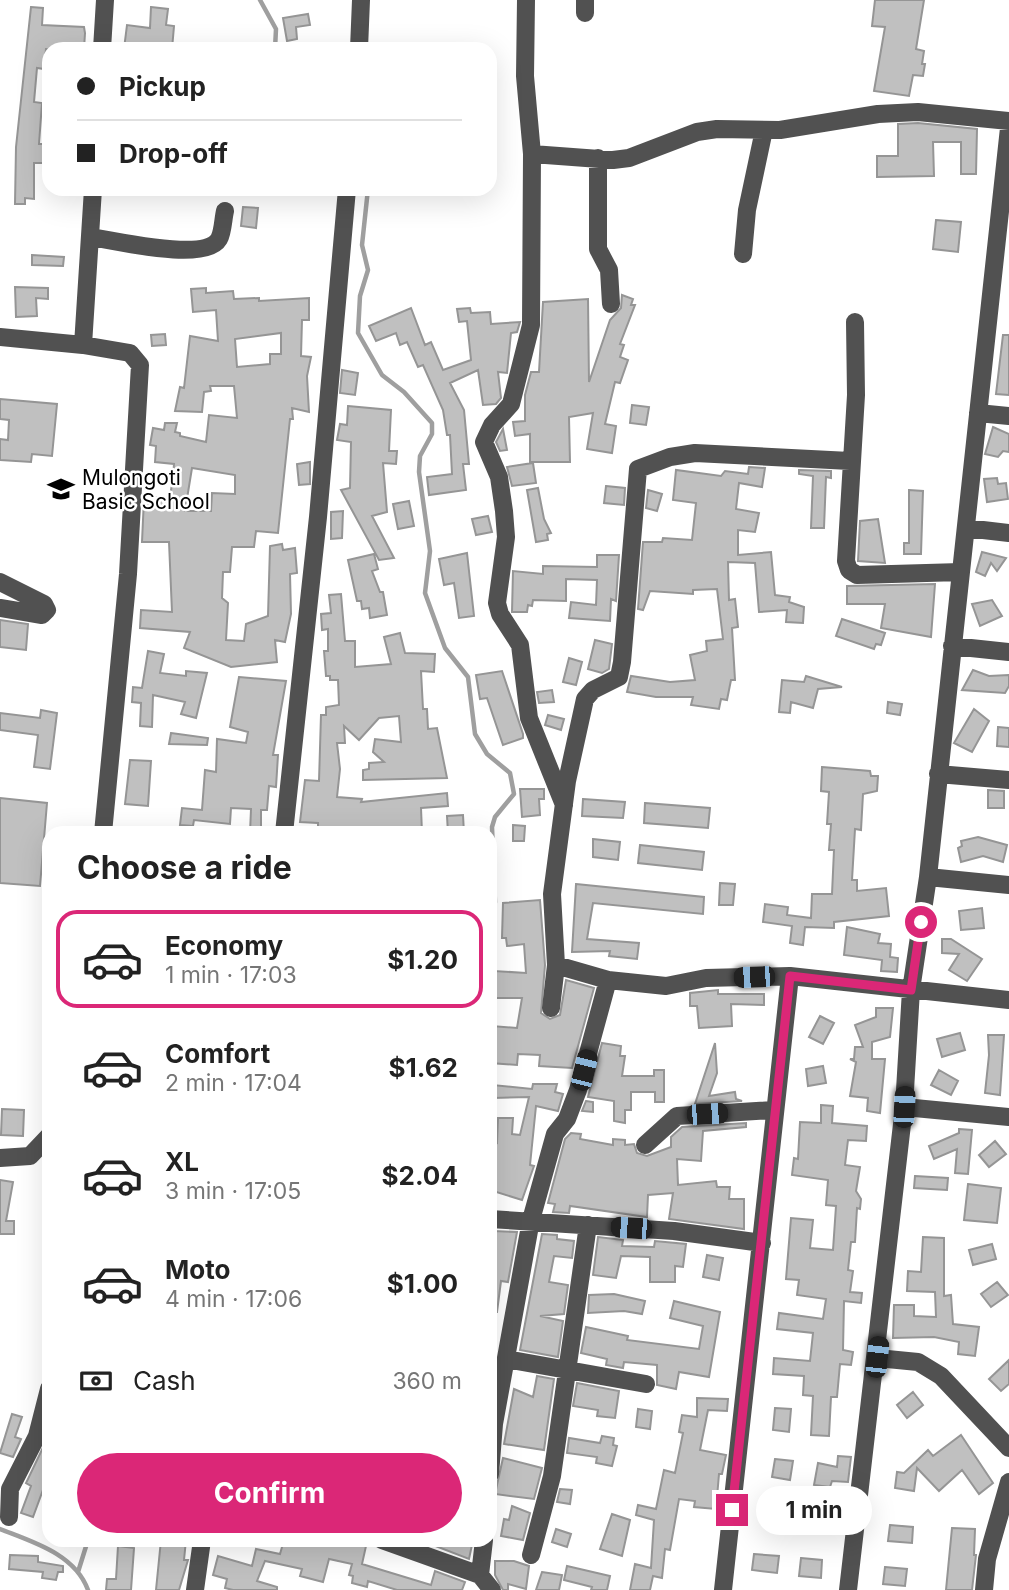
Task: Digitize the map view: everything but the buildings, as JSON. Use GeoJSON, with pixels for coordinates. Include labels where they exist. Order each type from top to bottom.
{"type":"FeatureCollection","features":[{"type":"Feature","properties":{"kind":"street"},"geometry":{"type":"LineString","coordinates":[[102,42],[105,0]]}},
{"type":"Feature","properties":{"kind":"street"},"geometry":{"type":"LineString","coordinates":[[359,42],[361,0]]}},
{"type":"Feature","properties":{"kind":"street"},"geometry":{"type":"LineString","coordinates":[[526,0],[524,76],[532,155],[531,326],[511,404],[492,425],[484,442],[499,477],[504,511],[506,537],[497,603],[500,614],[520,645],[529,718],[564,806]]}},
{"type":"Feature","properties":{"kind":"street"},"geometry":{"type":"LineString","coordinates":[[532,155],[629,158],[697,132],[717,129],[780,130],[878,114],[918,112],[1009,121]]}},
{"type":"Feature","properties":{"kind":"street"},"geometry":{"type":"LineString","coordinates":[[848,1590],[904,1107],[911,990],[928,877],[978,413],[1001,263],[1009,128]]}},
{"type":"Feature","properties":{"kind":"street"},"geometry":{"type":"LineString","coordinates":[[743,254],[747,210],[764,130]]}},
{"type":"Feature","properties":{"kind":"street"},"geometry":{"type":"LineString","coordinates":[[598,158],[598,249],[608,270],[611,304]]}},
{"type":"Feature","properties":{"kind":"street"},"geometry":{"type":"LineString","coordinates":[[82,345],[93,196]]}},
{"type":"Feature","properties":{"kind":"street"},"geometry":{"type":"LineString","coordinates":[[285,826],[318,517],[345,196]]}},
{"type":"Feature","properties":{"kind":"street"},"geometry":{"type":"LineString","coordinates":[[90,237],[188,251],[209,247],[219,239],[225,211]]}},
{"type":"Feature","properties":{"kind":"street"},"geometry":{"type":"LineString","coordinates":[[855,322],[856,396],[846,561],[849,570],[857,575],[961,572]]}},
{"type":"Feature","properties":{"kind":"street"},"geometry":{"type":"LineString","coordinates":[[0,337],[82,345],[130,354],[140,365],[128,574],[104,826]]}},
{"type":"Feature","properties":{"kind":"street"},"geometry":{"type":"LineString","coordinates":[[978,413],[1009,416]]}},
{"type":"Feature","properties":{"kind":"street"},"geometry":{"type":"LineString","coordinates":[[551,1008],[556,965],[552,894],[564,806],[585,699],[593,690],[619,677],[638,469],[670,457],[695,453],[850,461]]}},
{"type":"Feature","properties":{"kind":"street"},"geometry":{"type":"LineString","coordinates":[[966,528],[1009,533]]}},
{"type":"Feature","properties":{"kind":"street"},"geometry":{"type":"LineString","coordinates":[[0,582],[44,604],[47,610],[42,615],[0,608]]}},
{"type":"Feature","properties":{"kind":"street"},"geometry":{"type":"LineString","coordinates":[[952,646],[1009,652]]}},
{"type":"Feature","properties":{"kind":"street"},"geometry":{"type":"LineString","coordinates":[[938,774],[1009,779]]}},
{"type":"Feature","properties":{"kind":"street"},"geometry":{"type":"LineString","coordinates":[[928,877],[1009,885]]}},
{"type":"Feature","properties":{"kind":"street"},"geometry":{"type":"LineString","coordinates":[[556,965],[608,980],[666,986],[706,978],[790,976],[1009,1000]]}},
{"type":"Feature","properties":{"kind":"street"},"geometry":{"type":"LineString","coordinates":[[723,1590],[790,976]]}},
{"type":"Feature","properties":{"kind":"street"},"geometry":{"type":"LineString","coordinates":[[497,1408],[531,1220],[555,1134],[567,1119],[578,1090],[608,980]]}},
{"type":"Feature","properties":{"kind":"street"},"geometry":{"type":"LineString","coordinates":[[904,1107],[1009,1116]]}},
{"type":"Feature","properties":{"kind":"street"},"geometry":{"type":"LineString","coordinates":[[645,1145],[677,1116],[774,1110]]}},
{"type":"Feature","properties":{"kind":"street"},"geometry":{"type":"LineString","coordinates":[[0,1158],[30,1156],[42,1143]]}},
{"type":"Feature","properties":{"kind":"street"},"geometry":{"type":"LineString","coordinates":[[497,1219],[674,1231],[762,1243]]}},
{"type":"Feature","properties":{"kind":"street"},"geometry":{"type":"LineString","coordinates":[[531,1555],[552,1476],[588,1225]]}},
{"type":"Feature","properties":{"kind":"street"},"geometry":{"type":"LineString","coordinates":[[877,1357],[918,1363],[942,1376],[1009,1448]]}},
{"type":"Feature","properties":{"kind":"street"},"geometry":{"type":"LineString","coordinates":[[506,1359],[646,1384]]}},
{"type":"Feature","properties":{"kind":"street"},"geometry":{"type":"LineString","coordinates":[[9,1517],[10,1489],[37,1436],[42,1417]]}},
{"type":"Feature","properties":{"kind":"street"},"geometry":{"type":"LineString","coordinates":[[984,1590],[986,1559],[1002,1498],[1009,1482]]}},
{"type":"Feature","properties":{"kind":"street"},"geometry":{"type":"LineString","coordinates":[[195,1590],[201,1547]]}},
{"type":"Feature","properties":{"kind":"street"},"geometry":{"type":"LineString","coordinates":[[401,1547],[480,1576],[492,1590]]}},
{"type":"Feature","properties":{"kind":"street"},"geometry":{"type":"LineString","coordinates":[[480,1576],[483,1547]]}},
{"type":"Feature","properties":{"kind":"waterway"},"geometry":{"type":"LineString","coordinates":[[260,0],[276,29],[275,42]]}},
{"type":"Feature","properties":{"kind":"waterway"},"geometry":{"type":"LineString","coordinates":[[367,196],[362,245],[368,270],[360,296],[358,333],[382,375],[404,392],[432,423],[432,434],[420,456],[419,472],[430,551],[425,593],[445,648],[468,677],[475,734],[487,754],[510,773],[514,794],[495,817],[492,826]]}},
{"type":"Feature","properties":{"kind":"waterway"},"geometry":{"type":"LineString","coordinates":[[0,1529],[42,1546]]}},
{"type":"Feature","properties":{"kind":"waterway"},"geometry":{"type":"LineString","coordinates":[[43,1547],[73,1567],[88,1590]]}},
{"type":"Feature","properties":{"kind":"waterway"},"geometry":{"type":"LineString","coordinates":[[78,1572],[86,1547]]}},
{"type":"Feature","properties":{"kind":"place","name":"Mulongoti Basic School"},"geometry":{"type":"Point","coordinates":[61,489]}},
{"type":"Feature","properties":{"kind":"route"},"geometry":{"type":"LineString","coordinates":[[732,1510],[790,976],[911,990],[921,922]]}}]}
